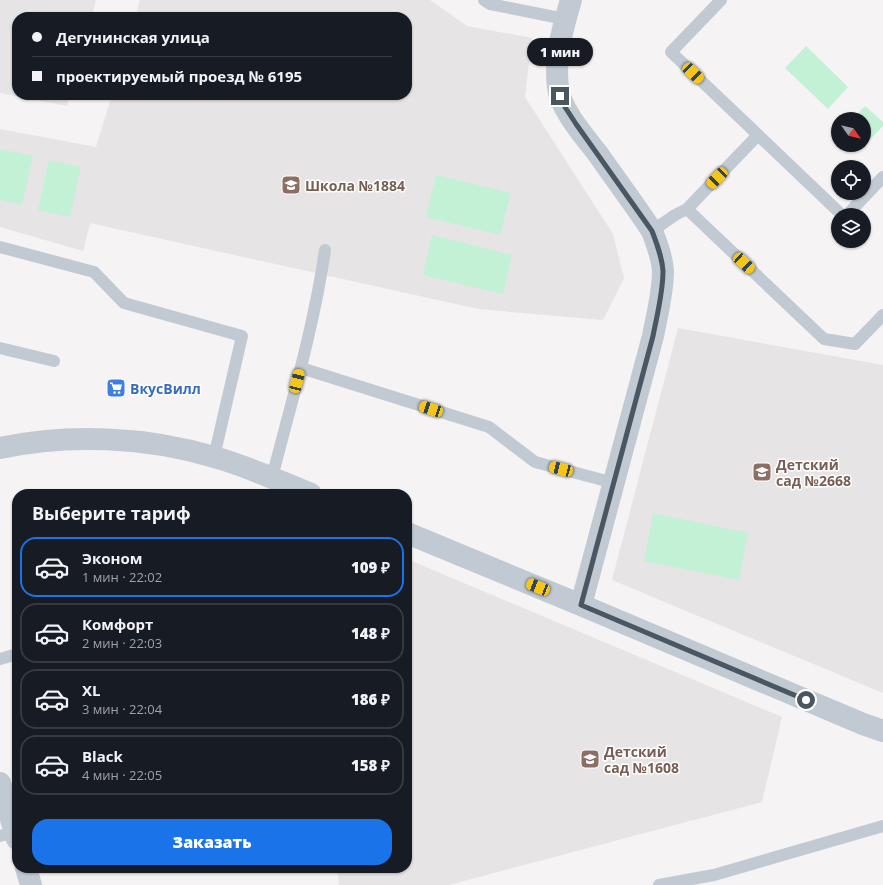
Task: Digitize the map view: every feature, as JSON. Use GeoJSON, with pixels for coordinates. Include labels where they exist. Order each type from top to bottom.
{"type":"FeatureCollection","features":[{"type":"Feature","properties":{"kind":"street"},"geometry":{"type":"LineString","coordinates":[[568,10],[556,71],[558,88],[563,104],[652,231],[659,249],[663,270],[660,298],[653,336],[581,605]]}},
{"type":"Feature","properties":{"kind":"street"},"geometry":{"type":"LineString","coordinates":[[0,448],[22,443],[52,440],[89,439],[151,444],[214,457],[299,489]]}},
{"type":"Feature","properties":{"kind":"street"},"geometry":{"type":"LineString","coordinates":[[412,536],[883,731]]}},
{"type":"Feature","properties":{"kind":"street"},"geometry":{"type":"LineString","coordinates":[[0,783],[11,836]]}},
{"type":"Feature","properties":{"kind":"street"},"geometry":{"type":"LineString","coordinates":[[27,873],[31,885]]}},
{"type":"Feature","properties":{"kind":"lane"},"geometry":{"type":"LineString","coordinates":[[484,0],[490,4],[568,10]]}},
{"type":"Feature","properties":{"kind":"lane"},"geometry":{"type":"LineString","coordinates":[[721,0],[672,52],[835,208]]}},
{"type":"Feature","properties":{"kind":"lane"},"geometry":{"type":"LineString","coordinates":[[652,231],[675,215],[687,209],[758,135]]}},
{"type":"Feature","properties":{"kind":"lane"},"geometry":{"type":"LineString","coordinates":[[854,208],[883,177]]}},
{"type":"Feature","properties":{"kind":"lane"},"geometry":{"type":"LineString","coordinates":[[687,209],[824,339],[855,344],[883,315]]}},
{"type":"Feature","properties":{"kind":"lane"},"geometry":{"type":"LineString","coordinates":[[0,247],[94,272],[124,303],[242,336],[214,457]]}},
{"type":"Feature","properties":{"kind":"lane"},"geometry":{"type":"LineString","coordinates":[[272,478],[322,274],[325,250]]}},
{"type":"Feature","properties":{"kind":"lane"},"geometry":{"type":"LineString","coordinates":[[0,348],[54,362]]}},
{"type":"Feature","properties":{"kind":"lane"},"geometry":{"type":"LineString","coordinates":[[300,368],[489,427],[535,462],[614,483]]}},
{"type":"Feature","properties":{"kind":"lane"},"geometry":{"type":"LineString","coordinates":[[0,659],[12,655]]}},
{"type":"Feature","properties":{"kind":"lane"},"geometry":{"type":"LineString","coordinates":[[659,885],[714,875],[883,826]]}},
{"type":"Feature","properties":{"kind":"shaded area"},"geometry":{"type":"Polygon","coordinates":[[[0,0],[96,0],[93,12],[12,12],[12,95],[0,93],[0,0]]]}},
{"type":"Feature","properties":{"kind":"shaded area","name":"Школа №1884"},"geometry":{"type":"Polygon","coordinates":[[[140,0],[430,0],[467,26],[532,38],[525,97],[613,234],[624,278],[603,320],[478,309],[90,223],[83,251],[0,227],[0,129],[96,147],[110,100],[412,100],[412,12],[136,12],[140,0]]]}},
{"type":"Feature","properties":{"kind":"shaded area"},"geometry":{"type":"Polygon","coordinates":[[[36,100],[69,100],[67,106],[36,100]]]}},
{"type":"Feature","properties":{"kind":"shaded area","name":"Детский сад №2668"},"geometry":{"type":"Polygon","coordinates":[[[678,328],[883,365],[883,693],[612,580],[678,328]]]}},
{"type":"Feature","properties":{"kind":"shaded area","name":"Детский сад №1608"},"geometry":{"type":"Polygon","coordinates":[[[412,561],[782,717],[762,802],[449,885],[339,885],[338,873],[412,873],[412,561]]]}},
{"type":"Feature","properties":{"kind":"green space"},"geometry":{"type":"Polygon","coordinates":[[[806,46],[848,87],[828,109],[785,68],[806,46]]]}},
{"type":"Feature","properties":{"kind":"green space"},"geometry":{"type":"Polygon","coordinates":[[[865,106],[883,122],[883,126],[871,139],[871,112],[859,112],[865,106]]]}},
{"type":"Feature","properties":{"kind":"green space"},"geometry":{"type":"Polygon","coordinates":[[[0,149],[33,156],[22,205],[0,200],[0,149]]]}},
{"type":"Feature","properties":{"kind":"green space"},"geometry":{"type":"Polygon","coordinates":[[[49,160],[81,167],[70,217],[38,210],[49,160]]]}},
{"type":"Feature","properties":{"kind":"green space"},"geometry":{"type":"Polygon","coordinates":[[[436,175],[511,193],[500,235],[426,217],[436,175]]]}},
{"type":"Feature","properties":{"kind":"green space"},"geometry":{"type":"Polygon","coordinates":[[[432,235],[512,255],[503,294],[423,275],[432,235]]]}},
{"type":"Feature","properties":{"kind":"green space"},"geometry":{"type":"Polygon","coordinates":[[[653,513],[748,533],[739,580],[644,561],[653,513]]]}},
{"type":"Feature","properties":{"kind":"place","name":"Школа №1884"},"geometry":{"type":"Point","coordinates":[291,185]}},
{"type":"Feature","properties":{"kind":"place","name":"ВкусВилл"},"geometry":{"type":"Point","coordinates":[116,388]}},
{"type":"Feature","properties":{"kind":"place","name":"Детский сад №2668"},"geometry":{"type":"Point","coordinates":[762,472]}},
{"type":"Feature","properties":{"kind":"place","name":"Детский сад №1608"},"geometry":{"type":"Point","coordinates":[590,759]}},
{"type":"Feature","properties":{"kind":"route"},"geometry":{"type":"LineString","coordinates":[[560,96],[563,104],[576,124],[639,210],[652,231],[659,249],[663,270],[660,298],[653,336],[581,605],[806,700]]}}]}
